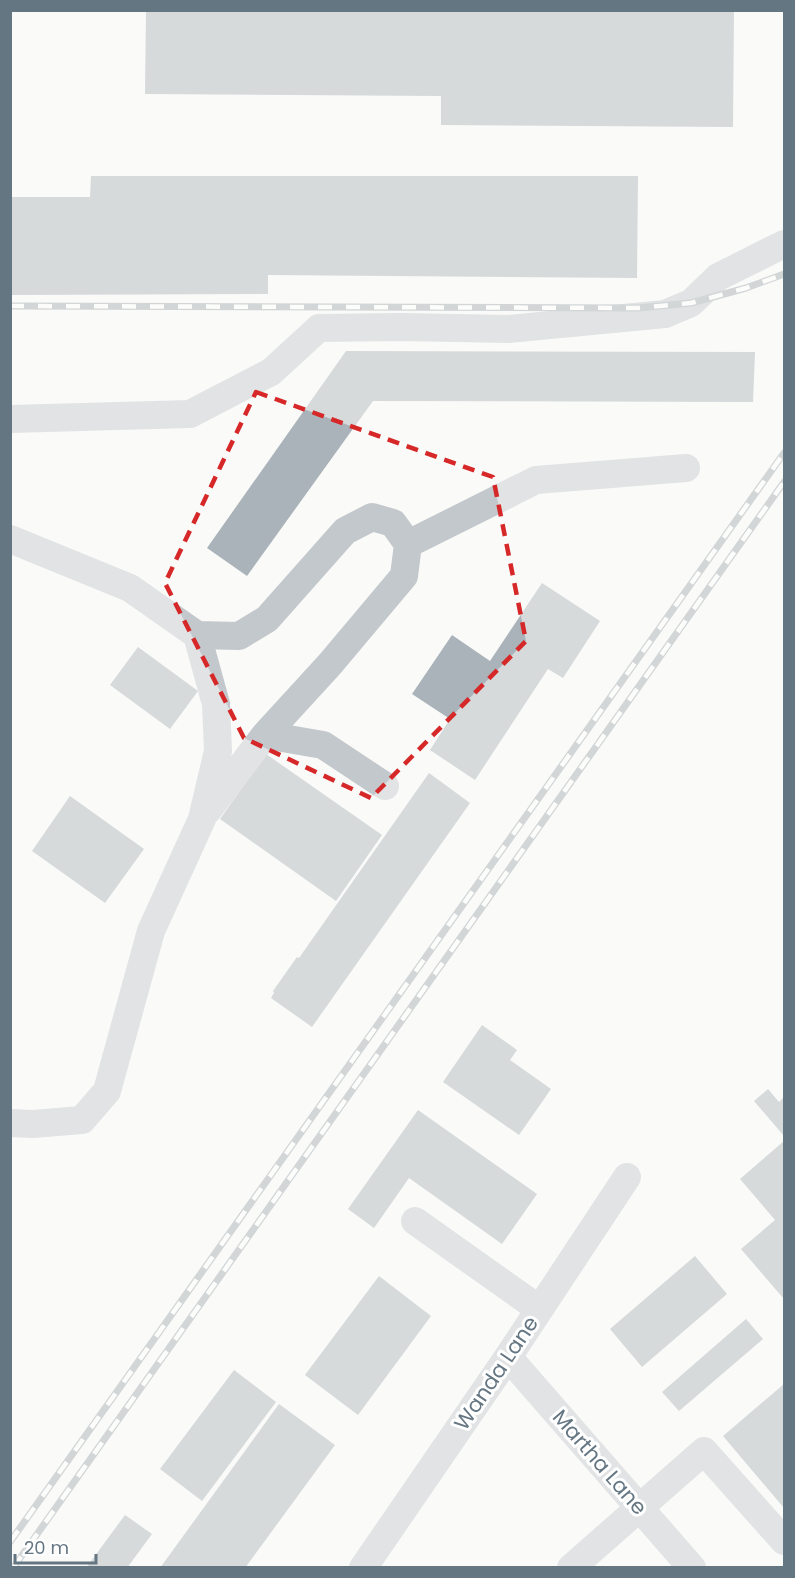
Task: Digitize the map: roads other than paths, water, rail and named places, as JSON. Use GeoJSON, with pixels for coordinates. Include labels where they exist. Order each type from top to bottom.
{"type":"FeatureCollection","features":[{"type":"Feature","properties":{"kind":"street"},"geometry":{"type":"LineString","coordinates":[[10,419],[190,414],[271,372],[320,328],[508,329],[665,314],[691,303],[718,277],[784,244]]}},
{"type":"Feature","properties":{"kind":"street"},"geometry":{"type":"LineString","coordinates":[[408,544],[536,480],[686,468]]}},
{"type":"Feature","properties":{"kind":"street"},"geometry":{"type":"LineString","coordinates":[[10,539],[130,588],[197,635],[239,636],[267,620],[345,531],[372,517],[393,523],[408,544],[404,576],[330,664],[265,735],[202,819]]}},
{"type":"Feature","properties":{"kind":"street"},"geometry":{"type":"LineString","coordinates":[[10,1123],[33,1124],[82,1120],[106,1091],[151,931],[202,819],[218,751],[216,704],[197,635]]}},
{"type":"Feature","properties":{"kind":"street"},"geometry":{"type":"LineString","coordinates":[[265,735],[323,745],[385,786]]}},
{"type":"Feature","properties":{"kind":"street","name":"Wanda Lane"},"geometry":{"type":"LineString","coordinates":[[363,1568],[508,1357],[627,1177]]}},
{"type":"Feature","properties":{"kind":"street"},"geometry":{"type":"LineString","coordinates":[[415,1221],[539,1309]]}},
{"type":"Feature","properties":{"kind":"street","name":"Martha Lane"},"geometry":{"type":"LineString","coordinates":[[508,1357],[692,1568]]}},
{"type":"Feature","properties":{"kind":"street"},"geometry":{"type":"LineString","coordinates":[[571,1568],[704,1451],[784,1541]]}},
{"type":"Feature","properties":{"kind":"railway"},"geometry":{"type":"LineString","coordinates":[[10,306],[638,308],[691,303],[746,288],[784,274]]}},
{"type":"Feature","properties":{"kind":"railway"},"geometry":{"type":"LineString","coordinates":[[10,1542],[784,453]]}},
{"type":"Feature","properties":{"kind":"railway"},"geometry":{"type":"LineString","coordinates":[[13,1568],[784,482]]}}]}
